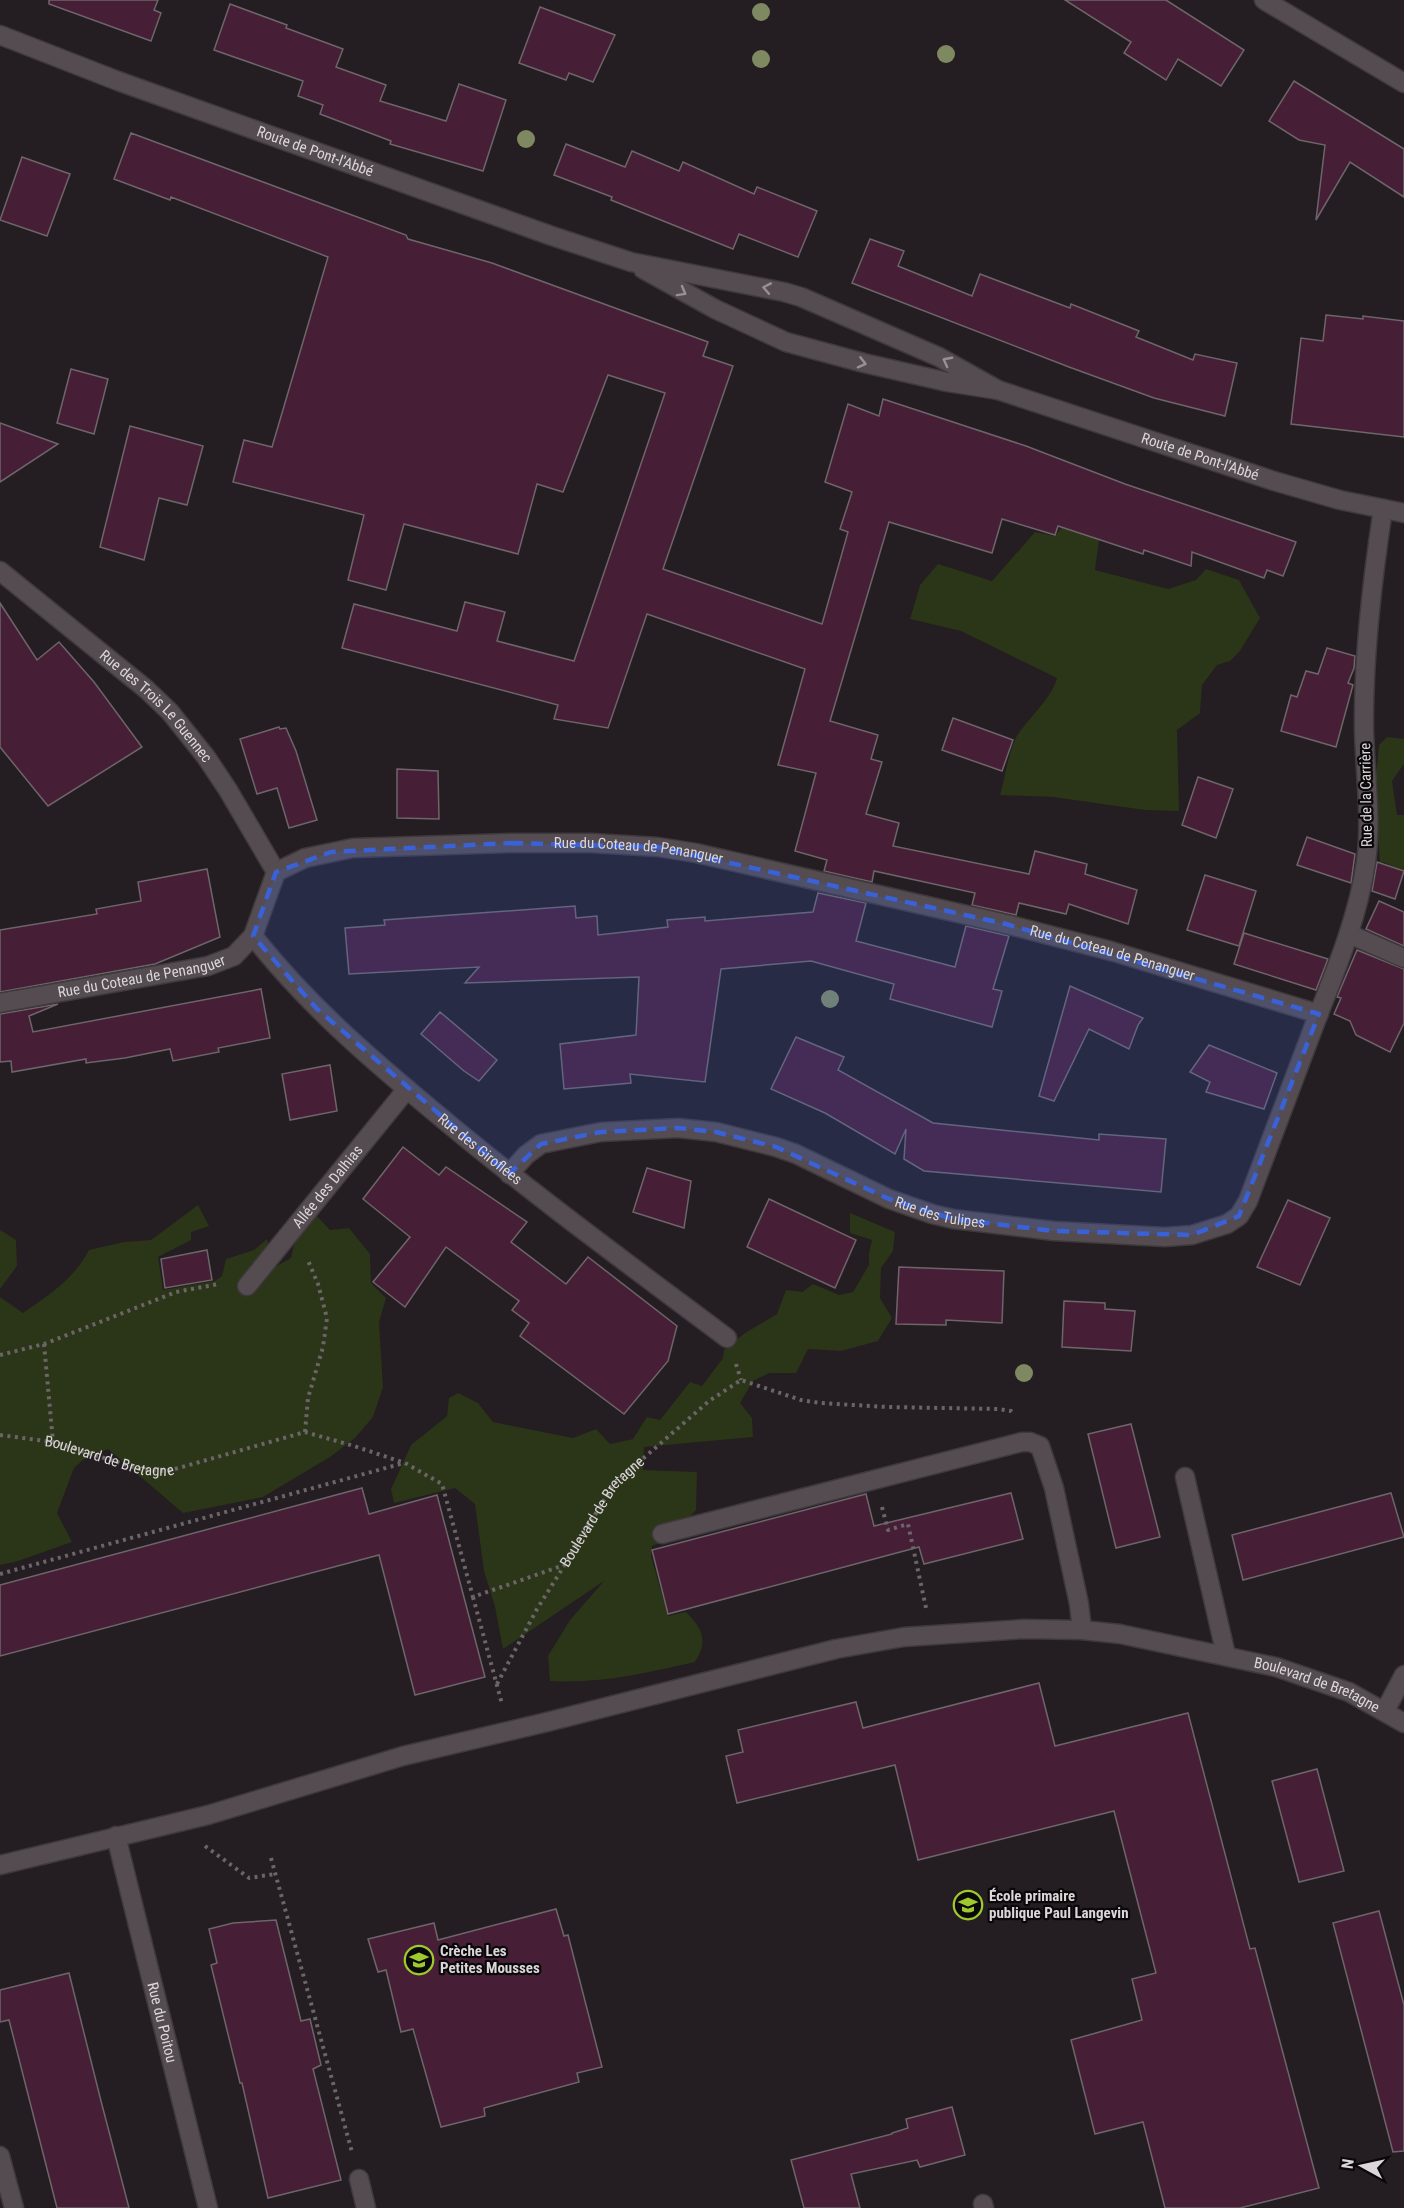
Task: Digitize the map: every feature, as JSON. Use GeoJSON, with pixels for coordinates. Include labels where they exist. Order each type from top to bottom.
{"type":"FeatureCollection","features":[{"type":"Feature","properties":{"kind":"street"},"geometry":{"type":"LineString","coordinates":[[1264,0],[1404,83]]}},
{"type":"Feature","properties":{"kind":"street","name":"Route de Pont-l'Abbé"},"geometry":{"type":"LineString","coordinates":[[0,35],[118,81],[631,262],[801,297],[939,357],[998,390]]}},
{"type":"Feature","properties":{"kind":"street","name":"Route de Pont-l'Abbé"},"geometry":{"type":"LineString","coordinates":[[631,262],[715,309],[786,342],[883,368],[998,390],[1274,481],[1340,500],[1404,513]]}},
{"type":"Feature","properties":{"kind":"street","name":"Rue de la Carrière"},"geometry":{"type":"LineString","coordinates":[[1297,1071],[1349,934],[1361,887],[1367,846],[1368,803],[1364,729],[1368,633],[1383,508]]}},
{"type":"Feature","properties":{"kind":"street","name":"Rue des Trois Le Guennec"},"geometry":{"type":"LineString","coordinates":[[0,571],[146,689],[170,712],[188,733],[222,782],[276,872]]}},
{"type":"Feature","properties":{"kind":"street","name":"Rue du Coteau de Penanguer"},"geometry":{"type":"LineString","coordinates":[[0,1004],[208,966],[234,956],[253,936],[276,872],[305,858],[353,848],[592,843],[658,847],[696,853],[1006,924],[1111,951],[1319,1014]]}},
{"type":"Feature","properties":{"kind":"street"},"geometry":{"type":"LineString","coordinates":[[1349,934],[1404,958]]}},
{"type":"Feature","properties":{"kind":"street","name":"Rue des Giroflées"},"geometry":{"type":"LineString","coordinates":[[253,936],[317,1009],[407,1089],[509,1174],[727,1338]]}},
{"type":"Feature","properties":{"kind":"street","name":"Rue des Tulipes"},"geometry":{"type":"LineString","coordinates":[[509,1174],[526,1155],[541,1144],[601,1132],[678,1128],[716,1132],[776,1147],[796,1154],[889,1199],[953,1219],[1054,1231],[1142,1236],[1192,1235],[1227,1224],[1239,1216],[1248,1201],[1297,1071]]}},
{"type":"Feature","properties":{"kind":"street","name":"Allée des Dalhias"},"geometry":{"type":"LineString","coordinates":[[247,1286],[407,1089]]}},
{"type":"Feature","properties":{"kind":"street"},"geometry":{"type":"LineString","coordinates":[[662,1534],[1022,1442],[1030,1442],[1040,1446],[1054,1488],[1081,1614],[1082,1630]]}},
{"type":"Feature","properties":{"kind":"street"},"geometry":{"type":"LineString","coordinates":[[1185,1477],[1226,1655]]}},
{"type":"Feature","properties":{"kind":"street","name":"Boulevard de Bretagne"},"geometry":{"type":"LineString","coordinates":[[0,1865],[182,1821],[403,1756],[836,1649],[931,1635],[1025,1629],[1082,1630],[1120,1634],[1226,1655],[1318,1680],[1349,1692],[1404,1723]]}},
{"type":"Feature","properties":{"kind":"street"},"geometry":{"type":"LineString","coordinates":[[1385,1711],[1404,1675]]}},
{"type":"Feature","properties":{"kind":"street","name":"Rue du Poitou"},"geometry":{"type":"LineString","coordinates":[[116,1836],[208,2208]]}},
{"type":"Feature","properties":{"kind":"street"},"geometry":{"type":"LineString","coordinates":[[0,2156],[14,2208]]}},
{"type":"Feature","properties":{"kind":"street"},"geometry":{"type":"LineString","coordinates":[[358,2179],[366,2208]]}},
{"type":"Feature","properties":{"kind":"path"},"geometry":{"type":"LineString","coordinates":[[293,1231],[318,1284],[327,1318],[323,1347],[308,1398],[305,1432],[405,1463],[442,1484],[508,1731]]}},
{"type":"Feature","properties":{"kind":"path"},"geometry":{"type":"LineString","coordinates":[[0,1355],[44,1344],[176,1292],[214,1284],[247,1286]]}},
{"type":"Feature","properties":{"kind":"path"},"geometry":{"type":"LineString","coordinates":[[44,1344],[53,1442]]}},
{"type":"Feature","properties":{"kind":"path","name":"Boulevard de Bretagne"},"geometry":{"type":"LineString","coordinates":[[472,1597],[564,1565],[614,1484],[709,1401],[741,1380],[801,1400],[820,1403],[999,1409]]}},
{"type":"Feature","properties":{"kind":"path","name":"Boulevard de Bretagne"},"geometry":{"type":"LineString","coordinates":[[0,1435],[53,1442],[143,1470],[168,1472],[305,1432]]}},
{"type":"Feature","properties":{"kind":"path"},"geometry":{"type":"LineString","coordinates":[[0,1574],[405,1463]]}},
{"type":"Feature","properties":{"kind":"path"},"geometry":{"type":"LineString","coordinates":[[874,1480],[888,1530],[908,1524],[931,1635]]}},
{"type":"Feature","properties":{"kind":"path"},"geometry":{"type":"LineString","coordinates":[[497,1684],[537,1609],[564,1565]]}},
{"type":"Feature","properties":{"kind":"path"},"geometry":{"type":"LineString","coordinates":[[182,1821],[184,1831],[249,1878],[275,1874]]}},
{"type":"Feature","properties":{"kind":"path"},"geometry":{"type":"LineString","coordinates":[[270,1858],[358,2179]]}},
{"type":"Feature","properties":{"kind":"highlighted area"},"geometry":{"type":"Polygon","coordinates":[[[511,843],[658,847],[1006,924],[1319,1014],[1239,1216],[1192,1235],[1054,1231],[953,1219],[889,1199],[776,1147],[716,1132],[678,1128],[601,1132],[541,1144],[509,1174],[317,1009],[253,936],[276,872],[331,852],[511,843]]]}},
{"type":"Feature","properties":{"kind":"green space"},"geometry":{"type":"Polygon","coordinates":[[[1062,527],[1099,540],[1095,570],[1168,589],[1196,580],[1206,569],[1239,580],[1260,618],[1240,651],[1230,661],[1217,665],[1202,685],[1200,713],[1177,730],[1179,811],[1145,810],[1053,797],[1000,795],[1014,742],[1045,700],[1057,678],[961,631],[910,619],[920,585],[938,564],[992,581],[1035,532],[1055,536],[1062,527]]]}},
{"type":"Feature","properties":{"kind":"green space"},"geometry":{"type":"Polygon","coordinates":[[[1387,737],[1404,739],[1404,764],[1392,781],[1397,815],[1404,815],[1404,871],[1383,862],[1380,863],[1375,787],[1379,745],[1387,737]]]}},
{"type":"Feature","properties":{"kind":"green space"},"geometry":{"type":"Polygon","coordinates":[[[198,1205],[209,1226],[191,1232],[191,1240],[158,1257],[163,1290],[215,1281],[222,1276],[226,1259],[254,1250],[267,1239],[275,1267],[291,1258],[294,1245],[315,1214],[330,1230],[349,1228],[370,1254],[371,1283],[386,1298],[379,1322],[383,1387],[373,1417],[355,1438],[330,1457],[263,1497],[183,1513],[108,1449],[83,1460],[74,1468],[57,1513],[72,1542],[0,1565],[0,1297],[23,1313],[68,1278],[89,1250],[124,1242],[151,1240],[198,1205]]]}},
{"type":"Feature","properties":{"kind":"green space"},"geometry":{"type":"Polygon","coordinates":[[[850,1213],[895,1232],[893,1251],[881,1268],[880,1298],[892,1318],[878,1341],[841,1351],[808,1349],[796,1373],[769,1373],[753,1381],[740,1403],[752,1418],[753,1437],[644,1447],[643,1470],[697,1472],[696,1510],[670,1539],[652,1546],[651,1556],[668,1616],[686,1612],[700,1629],[702,1648],[695,1662],[605,1679],[550,1681],[548,1656],[570,1620],[604,1581],[503,1649],[495,1607],[484,1571],[475,1504],[455,1488],[394,1503],[391,1489],[411,1445],[447,1416],[449,1398],[458,1393],[478,1403],[493,1422],[573,1438],[596,1429],[610,1444],[633,1439],[647,1417],[660,1420],[690,1382],[702,1386],[723,1358],[724,1350],[745,1333],[777,1314],[786,1290],[802,1292],[813,1284],[839,1295],[853,1292],[869,1265],[872,1240],[850,1233],[850,1213]]]}},
{"type":"Feature","properties":{"kind":"green space"},"geometry":{"type":"Polygon","coordinates":[[[0,1230],[16,1240],[17,1266],[0,1289],[0,1230]]]}},
{"type":"Feature","properties":{"kind":"building"},"geometry":{"type":"Polygon","coordinates":[[[49,0],[158,0],[154,10],[161,13],[151,41],[49,4],[49,0]]]}},
{"type":"Feature","properties":{"kind":"building"},"geometry":{"type":"Polygon","coordinates":[[[1065,0],[1166,0],[1244,50],[1221,86],[1178,59],[1166,80],[1124,53],[1131,42],[1065,0]]]}},
{"type":"Feature","properties":{"kind":"building"},"geometry":{"type":"Polygon","coordinates":[[[230,4],[343,49],[336,67],[386,85],[380,101],[446,121],[459,84],[506,100],[483,171],[390,144],[391,141],[320,114],[323,105],[298,96],[303,81],[214,50],[230,4]]]}},
{"type":"Feature","properties":{"kind":"building"},"geometry":{"type":"Polygon","coordinates":[[[540,7],[615,35],[593,82],[569,73],[566,80],[519,63],[540,7]]]}},
{"type":"Feature","properties":{"kind":"building"},"geometry":{"type":"Polygon","coordinates":[[[1294,81],[1404,149],[1404,197],[1350,162],[1316,220],[1325,145],[1299,140],[1269,121],[1294,81]]]}},
{"type":"Feature","properties":{"kind":"building"},"geometry":{"type":"Polygon","coordinates":[[[131,133],[406,235],[408,239],[492,263],[708,342],[703,356],[733,366],[663,569],[822,624],[848,532],[840,529],[852,492],[825,482],[848,404],[879,416],[883,399],[1026,446],[1125,484],[1296,542],[1283,576],[1267,570],[1264,578],[1192,552],[1191,566],[1144,550],[1143,554],[1058,526],[1055,535],[1002,519],[992,553],[889,522],[830,721],[878,735],[871,759],[882,762],[866,814],[899,823],[893,846],[1029,874],[1035,851],[1087,864],[1085,874],[1137,890],[1128,924],[1069,904],[1066,914],[1019,903],[1016,915],[972,905],[975,893],[874,871],[872,882],[824,871],[827,860],[795,851],[816,773],[778,765],[805,669],[647,614],[608,728],[554,719],[558,705],[342,648],[354,604],[457,631],[465,602],[505,612],[497,641],[574,661],[665,393],[608,375],[563,492],[537,484],[518,554],[404,524],[386,590],[348,580],[364,515],[233,482],[244,440],[272,447],[328,257],[171,197],[170,200],[114,179],[131,133]]]}},
{"type":"Feature","properties":{"kind":"building"},"geometry":{"type":"Polygon","coordinates":[[[566,144],[625,167],[632,151],[679,171],[683,162],[754,194],[757,187],[817,211],[798,257],[739,234],[733,249],[611,200],[612,197],[554,175],[566,144]]]}},
{"type":"Feature","properties":{"kind":"building"},"geometry":{"type":"Polygon","coordinates":[[[22,157],[70,174],[47,236],[0,220],[22,157]]]}},
{"type":"Feature","properties":{"kind":"building"},"geometry":{"type":"Polygon","coordinates":[[[870,239],[904,251],[898,266],[972,296],[980,274],[1070,308],[1071,304],[1139,331],[1136,337],[1193,360],[1195,354],[1237,363],[1225,416],[1154,398],[852,283],[870,239]]]}},
{"type":"Feature","properties":{"kind":"building"},"geometry":{"type":"Polygon","coordinates":[[[1326,315],[1363,319],[1363,316],[1404,321],[1404,437],[1291,424],[1301,338],[1323,341],[1326,315]]]}},
{"type":"Feature","properties":{"kind":"building"},"geometry":{"type":"Polygon","coordinates":[[[71,369],[108,379],[94,434],[57,423],[71,369]]]}},
{"type":"Feature","properties":{"kind":"building"},"geometry":{"type":"Polygon","coordinates":[[[0,423],[58,444],[0,482],[0,423]]]}},
{"type":"Feature","properties":{"kind":"building"},"geometry":{"type":"Polygon","coordinates":[[[130,426],[203,446],[187,505],[159,498],[144,560],[100,547],[130,426]]]}},
{"type":"Feature","properties":{"kind":"building"},"geometry":{"type":"Polygon","coordinates":[[[0,603],[37,660],[59,642],[94,682],[142,747],[48,806],[0,747],[0,603]]]}},
{"type":"Feature","properties":{"kind":"building"},"geometry":{"type":"Polygon","coordinates":[[[1327,648],[1355,656],[1354,668],[1348,683],[1353,685],[1336,747],[1281,731],[1291,695],[1297,697],[1306,671],[1318,674],[1327,648]]]}},
{"type":"Feature","properties":{"kind":"building"},"geometry":{"type":"Polygon","coordinates":[[[953,718],[1013,740],[1002,771],[942,750],[953,718]]]}},
{"type":"Feature","properties":{"kind":"building"},"geometry":{"type":"Polygon","coordinates":[[[279,727],[280,729],[286,728],[296,751],[317,820],[289,828],[277,788],[257,794],[240,739],[279,727]]]}},
{"type":"Feature","properties":{"kind":"building"},"geometry":{"type":"Polygon","coordinates":[[[397,769],[438,771],[439,819],[397,818],[397,769]]]}},
{"type":"Feature","properties":{"kind":"building"},"geometry":{"type":"Polygon","coordinates":[[[1198,777],[1233,789],[1216,838],[1182,825],[1198,777]]]}},
{"type":"Feature","properties":{"kind":"building"},"geometry":{"type":"Polygon","coordinates":[[[1307,837],[1355,854],[1351,883],[1297,865],[1307,837]]]}},
{"type":"Feature","properties":{"kind":"building"},"geometry":{"type":"Polygon","coordinates":[[[1377,862],[1404,871],[1395,899],[1372,891],[1377,862]]]}},
{"type":"Feature","properties":{"kind":"building"},"geometry":{"type":"Polygon","coordinates":[[[207,869],[220,937],[155,964],[0,992],[0,930],[97,914],[96,909],[141,901],[138,882],[207,869]]]}},
{"type":"Feature","properties":{"kind":"building"},"geometry":{"type":"Polygon","coordinates":[[[1205,875],[1256,891],[1239,946],[1187,930],[1205,875]]]}},
{"type":"Feature","properties":{"kind":"building"},"geometry":{"type":"Polygon","coordinates":[[[818,893],[866,903],[856,941],[955,967],[966,926],[1009,936],[993,989],[1002,991],[992,1027],[890,999],[894,984],[811,961],[721,969],[705,1082],[630,1074],[631,1083],[564,1089],[560,1044],[636,1035],[639,977],[465,983],[479,967],[349,974],[345,928],[385,925],[384,920],[575,906],[576,918],[597,916],[598,935],[668,927],[667,920],[705,917],[705,921],[813,912],[818,893]]]}},
{"type":"Feature","properties":{"kind":"building"},"geometry":{"type":"Polygon","coordinates":[[[1379,901],[1404,912],[1404,946],[1366,929],[1379,901]]]}},
{"type":"Feature","properties":{"kind":"building"},"geometry":{"type":"Polygon","coordinates":[[[1244,933],[1328,959],[1316,990],[1234,964],[1244,933]]]}},
{"type":"Feature","properties":{"kind":"building"},"geometry":{"type":"Polygon","coordinates":[[[1357,950],[1404,969],[1404,1023],[1390,1052],[1356,1035],[1350,1021],[1334,1014],[1341,998],[1337,997],[1357,950]]]}},
{"type":"Feature","properties":{"kind":"building"},"geometry":{"type":"Polygon","coordinates":[[[1070,986],[1143,1018],[1129,1049],[1089,1029],[1054,1101],[1039,1096],[1070,986]]]}},
{"type":"Feature","properties":{"kind":"building"},"geometry":{"type":"Polygon","coordinates":[[[261,989],[270,1038],[218,1048],[219,1052],[173,1061],[170,1049],[125,1058],[86,1063],[86,1059],[12,1072],[11,1061],[0,1062],[0,1014],[58,1004],[29,1016],[33,1032],[261,989]]]}},
{"type":"Feature","properties":{"kind":"building"},"geometry":{"type":"Polygon","coordinates":[[[440,1012],[497,1060],[479,1081],[421,1034],[440,1012]]]}},
{"type":"Feature","properties":{"kind":"building"},"geometry":{"type":"Polygon","coordinates":[[[796,1037],[844,1057],[838,1070],[933,1123],[1099,1140],[1099,1134],[1166,1139],[1161,1192],[924,1171],[904,1159],[906,1129],[895,1154],[825,1113],[771,1089],[796,1037]]]}},
{"type":"Feature","properties":{"kind":"building"},"geometry":{"type":"Polygon","coordinates":[[[1209,1045],[1277,1073],[1264,1109],[1206,1092],[1210,1082],[1190,1072],[1209,1045]]]}},
{"type":"Feature","properties":{"kind":"building"},"geometry":{"type":"Polygon","coordinates":[[[330,1065],[337,1111],[290,1120],[282,1074],[330,1065]]]}},
{"type":"Feature","properties":{"kind":"building"},"geometry":{"type":"Polygon","coordinates":[[[403,1147],[439,1175],[446,1167],[527,1222],[511,1242],[566,1284],[588,1257],[677,1326],[668,1361],[624,1414],[520,1336],[529,1323],[512,1310],[519,1301],[446,1247],[405,1307],[373,1282],[410,1237],[363,1199],[403,1147]]]}},
{"type":"Feature","properties":{"kind":"building"},"geometry":{"type":"Polygon","coordinates":[[[647,1168],[691,1181],[684,1228],[633,1212],[647,1168]]]}},
{"type":"Feature","properties":{"kind":"building"},"geometry":{"type":"Polygon","coordinates":[[[769,1199],[856,1240],[835,1288],[747,1247],[769,1199]]]}},
{"type":"Feature","properties":{"kind":"building"},"geometry":{"type":"Polygon","coordinates":[[[1288,1200],[1330,1218],[1300,1285],[1257,1267],[1288,1200]]]}},
{"type":"Feature","properties":{"kind":"building"},"geometry":{"type":"Polygon","coordinates":[[[207,1250],[212,1280],[165,1288],[161,1259],[207,1250]]]}},
{"type":"Feature","properties":{"kind":"building"},"geometry":{"type":"Polygon","coordinates":[[[899,1267],[1004,1271],[1002,1323],[946,1320],[946,1325],[896,1324],[899,1267]]]}},
{"type":"Feature","properties":{"kind":"building"},"geometry":{"type":"Polygon","coordinates":[[[1064,1301],[1105,1303],[1105,1309],[1135,1311],[1131,1351],[1062,1347],[1064,1301]]]}},
{"type":"Feature","properties":{"kind":"building"},"geometry":{"type":"Polygon","coordinates":[[[1131,1424],[1160,1537],[1116,1548],[1088,1434],[1131,1424]]]}},
{"type":"Feature","properties":{"kind":"building"},"geometry":{"type":"Polygon","coordinates":[[[362,1488],[369,1514],[437,1495],[485,1677],[415,1695],[379,1555],[0,1656],[0,1585],[362,1488]]]}},
{"type":"Feature","properties":{"kind":"building"},"geometry":{"type":"Polygon","coordinates":[[[1011,1493],[1023,1539],[924,1564],[919,1547],[668,1614],[652,1550],[866,1494],[874,1526],[1011,1493]]]}},
{"type":"Feature","properties":{"kind":"building"},"geometry":{"type":"Polygon","coordinates":[[[1391,1493],[1404,1537],[1243,1580],[1232,1535],[1391,1493]]]}},
{"type":"Feature","properties":{"kind":"building"},"geometry":{"type":"Polygon","coordinates":[[[1039,1683],[1055,1746],[1188,1713],[1250,1949],[1255,1948],[1319,2188],[1240,2208],[1165,2208],[1143,2122],[1095,2134],[1071,2040],[1142,2020],[1132,1979],[1156,1973],[1114,1811],[918,1860],[895,1765],[737,1803],[726,1756],[743,1752],[738,1730],[856,1702],[863,1728],[1039,1683]]]}},
{"type":"Feature","properties":{"kind":"building"},"geometry":{"type":"Polygon","coordinates":[[[1317,1769],[1344,1871],[1299,1882],[1272,1781],[1317,1769]]]}},
{"type":"Feature","properties":{"kind":"building"},"geometry":{"type":"Polygon","coordinates":[[[556,1909],[564,1936],[568,1935],[602,2067],[577,2073],[579,2082],[484,2108],[485,2116],[441,2127],[413,2029],[401,2032],[386,1970],[378,1972],[368,1939],[434,1923],[438,1940],[556,1909]]]}},
{"type":"Feature","properties":{"kind":"building"},"geometry":{"type":"Polygon","coordinates":[[[1379,1911],[1404,2005],[1404,2151],[1393,2152],[1333,1923],[1379,1911]]]}},
{"type":"Feature","properties":{"kind":"building"},"geometry":{"type":"Polygon","coordinates":[[[276,1920],[301,2021],[310,2019],[321,2065],[313,2069],[341,2180],[268,2198],[242,2083],[240,2083],[211,1965],[217,1963],[209,1929],[233,1923],[276,1920]]]}},
{"type":"Feature","properties":{"kind":"building"},"geometry":{"type":"Polygon","coordinates":[[[69,1973],[129,2208],[57,2208],[9,2020],[0,2022],[0,1990],[69,1973]]]}},
{"type":"Feature","properties":{"kind":"building"},"geometry":{"type":"Polygon","coordinates":[[[952,2107],[965,2155],[920,2167],[917,2160],[851,2174],[860,2208],[804,2208],[791,2160],[892,2134],[908,2128],[906,2119],[952,2107]]]}},
{"type":"Feature","properties":{"kind":"place","name":"École primaire publique Paul Langevin"},"geometry":{"type":"Point","coordinates":[968,1905]}},
{"type":"Feature","properties":{"kind":"place","name":"Crèche Les Petites Mousses"},"geometry":{"type":"Point","coordinates":[419,1960]}}]}
